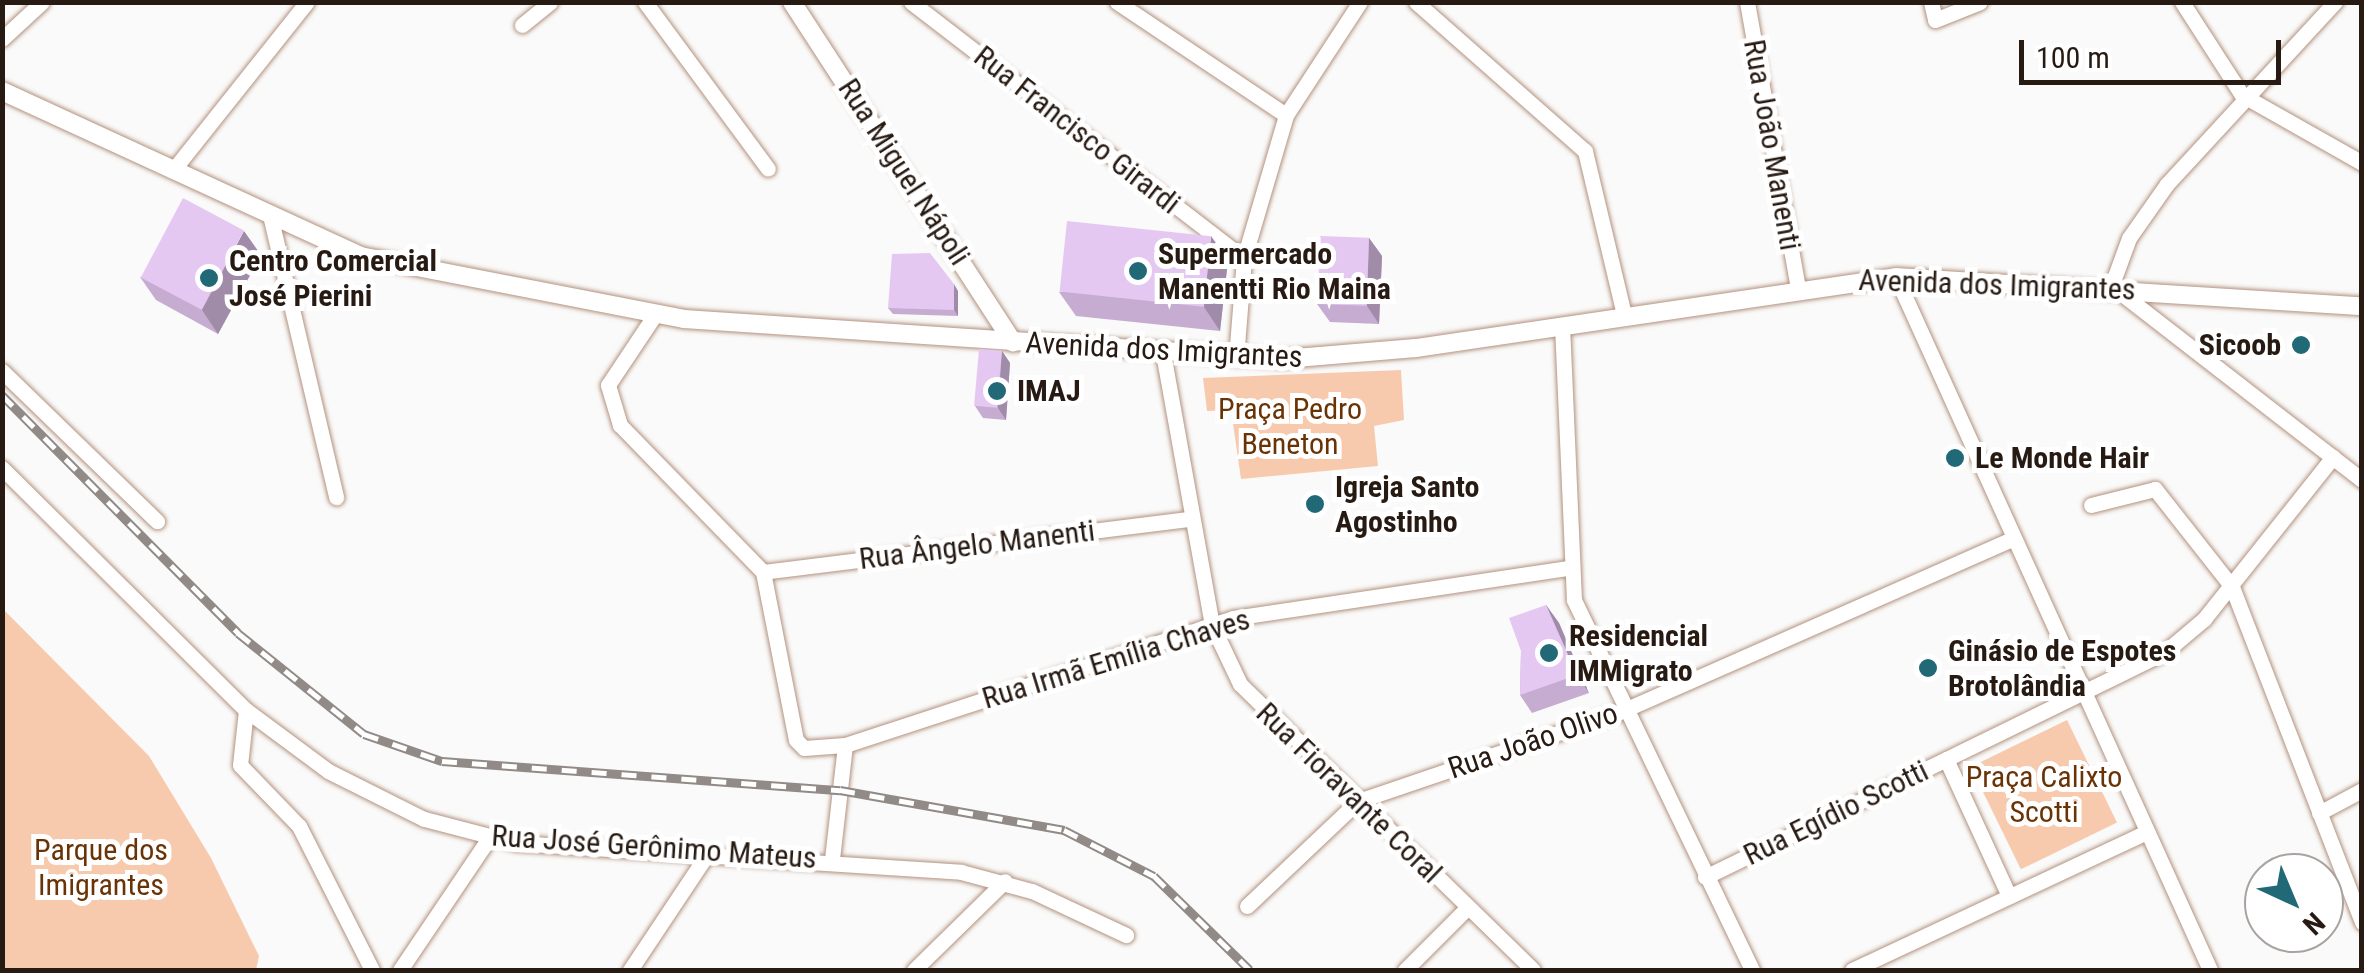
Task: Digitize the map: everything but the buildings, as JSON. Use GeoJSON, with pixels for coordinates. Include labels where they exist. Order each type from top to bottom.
{"type":"FeatureCollection","features":[{"type":"Feature","properties":{"kind":"street"},"geometry":{"type":"LineString","coordinates":[[2,40],[42,2]]}},
{"type":"Feature","properties":{"kind":"street"},"geometry":{"type":"LineString","coordinates":[[174,169],[307,2]]}},
{"type":"Feature","properties":{"kind":"street"},"geometry":{"type":"LineString","coordinates":[[522,25],[550,2]]}},
{"type":"Feature","properties":{"kind":"street"},"geometry":{"type":"LineString","coordinates":[[645,2],[768,169]]}},
{"type":"Feature","properties":{"kind":"street","name":"Rua Miguel Nápoli"},"geometry":{"type":"LineString","coordinates":[[792,2],[1013,342]]}},
{"type":"Feature","properties":{"kind":"street","name":"Rua Francisco Girardi"},"geometry":{"type":"LineString","coordinates":[[911,2],[1244,258]]}},
{"type":"Feature","properties":{"kind":"street"},"geometry":{"type":"LineString","coordinates":[[1117,2],[1286,116]]}},
{"type":"Feature","properties":{"kind":"street"},"geometry":{"type":"LineString","coordinates":[[1236,358],[1244,258],[1286,116],[1360,2]]}},
{"type":"Feature","properties":{"kind":"street"},"geometry":{"type":"LineString","coordinates":[[1416,2],[1584,151],[1624,315]]}},
{"type":"Feature","properties":{"kind":"street","name":"Rua João Manenti"},"geometry":{"type":"LineString","coordinates":[[1747,2],[1798,288]]}},
{"type":"Feature","properties":{"kind":"street"},"geometry":{"type":"LineString","coordinates":[[1931,2],[1935,20],[1980,2]]}},
{"type":"Feature","properties":{"kind":"street"},"geometry":{"type":"LineString","coordinates":[[2182,2],[2242,95],[2362,163]]}},
{"type":"Feature","properties":{"kind":"street"},"geometry":{"type":"LineString","coordinates":[[2335,2],[2242,95],[2140,220],[2112,287],[2362,480]]}},
{"type":"Feature","properties":{"kind":"street","name":"Avenida dos Imigrantes"},"geometry":{"type":"LineString","coordinates":[[2,90],[270,215],[396,267],[654,316],[1236,358],[1370,354],[1798,288],[1896,277],[2112,287],[2362,306]]}},
{"type":"Feature","properties":{"kind":"street"},"geometry":{"type":"LineString","coordinates":[[270,215],[336,497]]}},
{"type":"Feature","properties":{"kind":"street"},"geometry":{"type":"LineString","coordinates":[[1896,277],[2010,540],[2210,970]]}},
{"type":"Feature","properties":{"kind":"street"},"geometry":{"type":"LineString","coordinates":[[654,316],[608,385],[620,425],[763,572],[796,740],[804,748],[845,746],[832,859]]}},
{"type":"Feature","properties":{"kind":"street"},"geometry":{"type":"LineString","coordinates":[[1562,324],[1569,568],[1622,712],[1752,970]]}},
{"type":"Feature","properties":{"kind":"street","name":"Rua Fioravante Coral"},"geometry":{"type":"LineString","coordinates":[[1163,353],[1212,624],[1240,684],[1534,970]]}},
{"type":"Feature","properties":{"kind":"street"},"geometry":{"type":"LineString","coordinates":[[2,372],[158,521]]}},
{"type":"Feature","properties":{"kind":"street","name":"Rua Egídio Scotti"},"geometry":{"type":"LineString","coordinates":[[1705,877],[2082,693],[2186,637],[2232,587],[2334,458]]}},
{"type":"Feature","properties":{"kind":"street","name":"Rua José Gerônimo Mateus"},"geometry":{"type":"LineString","coordinates":[[2,468],[246,710],[328,771],[424,819],[489,838],[832,859],[1005,881],[1126,935]]}},
{"type":"Feature","properties":{"kind":"street"},"geometry":{"type":"LineString","coordinates":[[2090,504],[2155,489],[2232,587],[2362,923]]}},
{"type":"Feature","properties":{"kind":"street","name":"Rua Ângelo Manenti"},"geometry":{"type":"LineString","coordinates":[[763,572],[1191,519]]}},
{"type":"Feature","properties":{"kind":"street","name":"Rua João Olivo"},"geometry":{"type":"LineString","coordinates":[[1247,906],[1358,801],[1622,712],[2010,540]]}},
{"type":"Feature","properties":{"kind":"street","name":"Rua Irmã Emília Chaves"},"geometry":{"type":"LineString","coordinates":[[845,746],[1212,624],[1569,568]]}},
{"type":"Feature","properties":{"kind":"street"},"geometry":{"type":"LineString","coordinates":[[246,710],[240,764],[298,826],[372,970]]}},
{"type":"Feature","properties":{"kind":"street"},"geometry":{"type":"LineString","coordinates":[[1946,759],[2009,896]]}},
{"type":"Feature","properties":{"kind":"street"},"geometry":{"type":"LineString","coordinates":[[2319,813],[2362,790]]}},
{"type":"Feature","properties":{"kind":"street"},"geometry":{"type":"LineString","coordinates":[[1852,970],[2146,832]]}},
{"type":"Feature","properties":{"kind":"street"},"geometry":{"type":"LineString","coordinates":[[400,970],[489,838]]}},
{"type":"Feature","properties":{"kind":"street"},"geometry":{"type":"LineString","coordinates":[[630,970],[708,853]]}},
{"type":"Feature","properties":{"kind":"street"},"geometry":{"type":"LineString","coordinates":[[914,970],[1005,881]]}},
{"type":"Feature","properties":{"kind":"street"},"geometry":{"type":"LineString","coordinates":[[1405,970],[1467,908]]}},
{"type":"Feature","properties":{"kind":"green space","name":"Praça Pedro Beneton"},"geometry":{"type":"Polygon","coordinates":[[[1401,370],[1404,420],[1374,426],[1378,466],[1241,479],[1231,410],[1207,411],[1203,378],[1401,370]]]}},
{"type":"Feature","properties":{"kind":"green space","name":"Parque dos Imigrantes"},"geometry":{"type":"Polygon","coordinates":[[[2,608],[149,756],[211,858],[259,956],[256,970],[3,970],[2,608]]]}},
{"type":"Feature","properties":{"kind":"green space","name":"Praça Calixto Scotti"},"geometry":{"type":"Polygon","coordinates":[[[2067,720],[2117,822],[2021,869],[1971,767],[2067,720]]]}},
{"type":"Feature","properties":{"kind":"railway"},"geometry":{"type":"LineString","coordinates":[[2,395],[238,633],[364,734],[442,761],[840,790],[1064,830],[1154,876],[1250,970]]}},
{"type":"Feature","properties":{"kind":"place","name":"Supermercado Manentti Rio Maina"},"geometry":{"type":"Point","coordinates":[1138,271]}},
{"type":"Feature","properties":{"kind":"place","name":"Centro Comercial José Pierini"},"geometry":{"type":"Point","coordinates":[209,278]}},
{"type":"Feature","properties":{"kind":"place","name":"Sicoob"},"geometry":{"type":"Point","coordinates":[2301,345]}},
{"type":"Feature","properties":{"kind":"place","name":"IMAJ"},"geometry":{"type":"Point","coordinates":[997,391]}},
{"type":"Feature","properties":{"kind":"place","name":"Le Monde Hair"},"geometry":{"type":"Point","coordinates":[1955,458]}},
{"type":"Feature","properties":{"kind":"place","name":"Igreja Santo Agostinho"},"geometry":{"type":"Point","coordinates":[1315,504]}},
{"type":"Feature","properties":{"kind":"place","name":"Residencial IMMigrato"},"geometry":{"type":"Point","coordinates":[1549,653]}},
{"type":"Feature","properties":{"kind":"place","name":"Ginásio de Espotes Brotolândia"},"geometry":{"type":"Point","coordinates":[1928,668]}}]}
